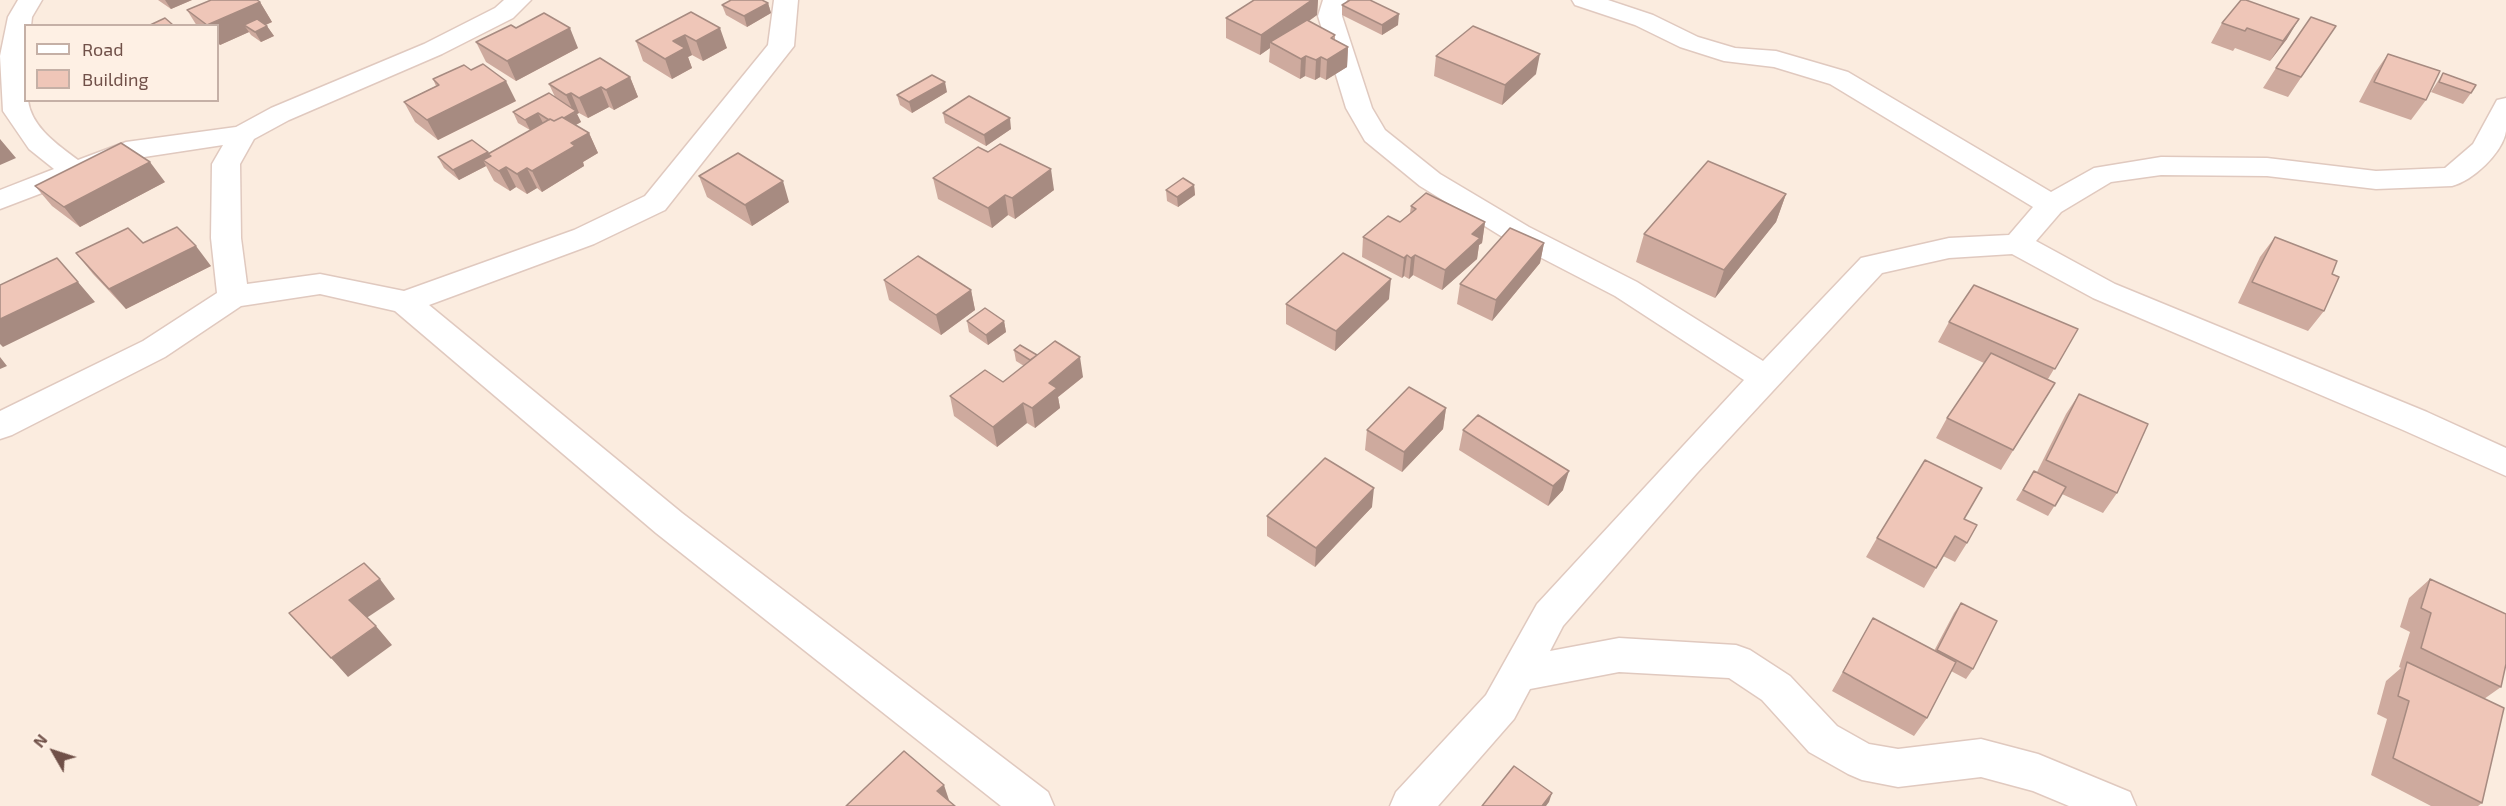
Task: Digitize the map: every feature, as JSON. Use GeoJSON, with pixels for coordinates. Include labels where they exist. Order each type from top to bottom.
{"type":"FeatureCollection","features":[{"type":"Feature","properties":{"kind":"street"},"geometry":{"type":"LineString","coordinates":[[30,0],[20,17],[12,62],[16,111],[39,143],[73,170]]}},
{"type":"Feature","properties":{"kind":"street"},"geometry":{"type":"LineString","coordinates":[[0,200],[126,151],[243,134],[280,114],[433,49],[504,13],[519,0]]}},
{"type":"Feature","properties":{"kind":"street"},"geometry":{"type":"LineString","coordinates":[[405,302],[584,237],[655,203],[781,46],[786,0]]}},
{"type":"Feature","properties":{"kind":"street"},"geometry":{"type":"LineString","coordinates":[[1335,0],[1330,16],[1359,108],[1375,135],[1430,180],[1519,234],[1626,289],[1766,378]]}},
{"type":"Feature","properties":{"kind":"street"},"geometry":{"type":"LineString","coordinates":[[1584,0],[1644,20],[1689,42],[1733,56],[1776,59],[1839,78],[2051,204]]}},
{"type":"Feature","properties":{"kind":"street"},"geometry":{"type":"LineString","coordinates":[[2017,244],[2051,204],[2104,174],[2162,166],[2267,167],[2376,180],[2452,177],[2484,149],[2506,106]]}},
{"type":"Feature","properties":{"kind":"street"},"geometry":{"type":"LineString","coordinates":[[233,297],[226,238],[226,164],[243,134]]}},
{"type":"Feature","properties":{"kind":"street"},"geometry":{"type":"LineString","coordinates":[[1411,806],[1500,707],[1550,615],[1685,464],[1872,265],[1949,248],[2017,244],[2104,291],[2415,421],[2506,463]]}},
{"type":"Feature","properties":{"kind":"street"},"geometry":{"type":"LineString","coordinates":[[0,426],[154,349],[233,297],[320,284],[405,302],[669,523],[1033,806]]}},
{"type":"Feature","properties":{"kind":"street"},"geometry":{"type":"LineString","coordinates":[[1518,674],[1619,656],[1675,657],[1736,662],[1776,688],[1823,739],[1862,761],[1898,768],[1982,758],[2038,773],[2115,806]]}},
{"type":"Feature","properties":{"kind":"building"},"geometry":{"type":"Polygon","coordinates":[[[211,0],[257,0],[260,2],[209,24],[206,24],[187,10],[211,0]]]}},
{"type":"Feature","properties":{"kind":"building"},"geometry":{"type":"Polygon","coordinates":[[[731,0],[762,0],[768,3],[744,16],[722,5],[731,0]]]}},
{"type":"Feature","properties":{"kind":"building"},"geometry":{"type":"Polygon","coordinates":[[[1254,0],[1312,0],[1261,35],[1226,18],[1254,0]]]}},
{"type":"Feature","properties":{"kind":"building"},"geometry":{"type":"Polygon","coordinates":[[[1350,0],[1370,0],[1399,14],[1382,25],[1342,5],[1350,0]]]}},
{"type":"Feature","properties":{"kind":"building"},"geometry":{"type":"Polygon","coordinates":[[[2241,0],[2299,19],[2283,41],[2247,28],[2245,31],[2222,23],[2241,0]]]}},
{"type":"Feature","properties":{"kind":"building"},"geometry":{"type":"Polygon","coordinates":[[[691,12],[720,28],[696,41],[685,35],[673,41],[685,48],[665,59],[636,41],[691,12]]]}},
{"type":"Feature","properties":{"kind":"building"},"geometry":{"type":"Polygon","coordinates":[[[544,13],[570,28],[507,61],[476,42],[511,25],[516,28],[544,13]]]}},
{"type":"Feature","properties":{"kind":"building"},"geometry":{"type":"Polygon","coordinates":[[[2311,17],[2336,26],[2301,77],[2276,68],[2311,17]]]}},
{"type":"Feature","properties":{"kind":"building"},"geometry":{"type":"Polygon","coordinates":[[[165,18],[172,24],[152,24],[165,18]]]}},
{"type":"Feature","properties":{"kind":"building"},"geometry":{"type":"Polygon","coordinates":[[[257,19],[267,26],[255,32],[244,25],[257,19]]]}},
{"type":"Feature","properties":{"kind":"building"},"geometry":{"type":"Polygon","coordinates":[[[1307,20],[1335,35],[1331,38],[1348,47],[1327,60],[1321,57],[1316,60],[1306,56],[1301,59],[1270,42],[1307,20]]]}},
{"type":"Feature","properties":{"kind":"building"},"geometry":{"type":"Polygon","coordinates":[[[1473,26],[1540,54],[1505,85],[1436,56],[1473,26]]]}},
{"type":"Feature","properties":{"kind":"building"},"geometry":{"type":"Polygon","coordinates":[[[2388,54],[2440,71],[2426,100],[2374,82],[2388,54]]]}},
{"type":"Feature","properties":{"kind":"building"},"geometry":{"type":"Polygon","coordinates":[[[600,58],[630,77],[606,90],[601,87],[579,98],[571,93],[566,95],[549,84],[600,58]]]}},
{"type":"Feature","properties":{"kind":"building"},"geometry":{"type":"Polygon","coordinates":[[[483,64],[506,81],[427,120],[404,102],[439,85],[433,79],[464,65],[471,70],[483,64]]]}},
{"type":"Feature","properties":{"kind":"building"},"geometry":{"type":"Polygon","coordinates":[[[2443,73],[2476,85],[2471,93],[2439,82],[2443,73]]]}},
{"type":"Feature","properties":{"kind":"building"},"geometry":{"type":"Polygon","coordinates":[[[932,75],[945,82],[909,102],[897,95],[932,75]]]}},
{"type":"Feature","properties":{"kind":"building"},"geometry":{"type":"Polygon","coordinates":[[[549,93],[576,111],[554,121],[538,113],[525,120],[513,112],[549,93]]]}},
{"type":"Feature","properties":{"kind":"building"},"geometry":{"type":"Polygon","coordinates":[[[969,96],[1010,118],[984,135],[943,113],[969,96]]]}},
{"type":"Feature","properties":{"kind":"building"},"geometry":{"type":"Polygon","coordinates":[[[562,117],[589,133],[571,143],[575,146],[532,171],[527,168],[517,174],[506,167],[499,171],[483,160],[491,156],[488,154],[550,119],[554,121],[562,117]]]}},
{"type":"Feature","properties":{"kind":"building"},"geometry":{"type":"Polygon","coordinates":[[[472,140],[488,152],[453,170],[438,157],[472,140]]]}},
{"type":"Feature","properties":{"kind":"building"},"geometry":{"type":"Polygon","coordinates":[[[121,143],[150,162],[64,207],[35,186],[121,143]]]}},
{"type":"Feature","properties":{"kind":"building"},"geometry":{"type":"Polygon","coordinates":[[[1000,144],[1051,169],[1012,198],[1005,195],[988,208],[933,178],[978,147],[988,152],[1000,144]]]}},
{"type":"Feature","properties":{"kind":"building"},"geometry":{"type":"Polygon","coordinates":[[[738,153],[783,181],[745,205],[699,176],[738,153]]]}},
{"type":"Feature","properties":{"kind":"building"},"geometry":{"type":"Polygon","coordinates":[[[1708,161],[1786,194],[1724,270],[1644,234],[1708,161]]]}},
{"type":"Feature","properties":{"kind":"building"},"geometry":{"type":"Polygon","coordinates":[[[1183,178],[1194,185],[1177,197],[1166,190],[1183,178]]]}},
{"type":"Feature","properties":{"kind":"building"},"geometry":{"type":"Polygon","coordinates":[[[1426,193],[1485,222],[1472,234],[1480,238],[1445,270],[1415,255],[1411,258],[1407,255],[1404,258],[1363,237],[1388,216],[1400,222],[1416,209],[1411,206],[1426,193]]]}},
{"type":"Feature","properties":{"kind":"building"},"geometry":{"type":"Polygon","coordinates":[[[177,227],[196,246],[109,289],[76,253],[128,228],[143,243],[177,227]]]}},
{"type":"Feature","properties":{"kind":"building"},"geometry":{"type":"Polygon","coordinates":[[[1510,228],[1544,243],[1496,300],[1460,284],[1510,228]]]}},
{"type":"Feature","properties":{"kind":"building"},"geometry":{"type":"Polygon","coordinates":[[[2275,237],[2337,261],[2332,274],[2339,277],[2324,311],[2252,282],[2275,237]]]}},
{"type":"Feature","properties":{"kind":"building"},"geometry":{"type":"Polygon","coordinates":[[[1343,253],[1391,279],[1336,331],[1286,304],[1343,253]]]}},
{"type":"Feature","properties":{"kind":"building"},"geometry":{"type":"Polygon","coordinates":[[[918,256],[971,290],[936,315],[884,280],[918,256]]]}},
{"type":"Feature","properties":{"kind":"building"},"geometry":{"type":"Polygon","coordinates":[[[57,258],[78,282],[0,319],[0,285],[57,258]]]}},
{"type":"Feature","properties":{"kind":"building"},"geometry":{"type":"Polygon","coordinates":[[[1974,285],[2078,329],[2055,369],[1949,322],[1974,285]]]}},
{"type":"Feature","properties":{"kind":"building"},"geometry":{"type":"Polygon","coordinates":[[[985,308],[1004,321],[986,335],[967,321],[985,308]]]}},
{"type":"Feature","properties":{"kind":"building"},"geometry":{"type":"Polygon","coordinates":[[[1055,341],[1080,357],[1049,383],[1057,388],[1032,408],[1023,403],[993,427],[950,396],[985,370],[1003,382],[1055,341]]]}},
{"type":"Feature","properties":{"kind":"building"},"geometry":{"type":"Polygon","coordinates":[[[1020,345],[1037,355],[1030,360],[1014,350],[1020,345]]]}},
{"type":"Feature","properties":{"kind":"building"},"geometry":{"type":"Polygon","coordinates":[[[1991,353],[2055,383],[2013,450],[1947,418],[1991,353]]]}},
{"type":"Feature","properties":{"kind":"building"},"geometry":{"type":"Polygon","coordinates":[[[1409,387],[1446,408],[1404,452],[1367,430],[1409,387]]]}},
{"type":"Feature","properties":{"kind":"building"},"geometry":{"type":"Polygon","coordinates":[[[2079,394],[2148,424],[2117,493],[2046,460],[2079,394]]]}},
{"type":"Feature","properties":{"kind":"building"},"geometry":{"type":"Polygon","coordinates":[[[1478,415],[1569,471],[1553,486],[1463,430],[1478,415]]]}},
{"type":"Feature","properties":{"kind":"building"},"geometry":{"type":"Polygon","coordinates":[[[1325,458],[1374,488],[1316,548],[1267,516],[1325,458]]]}},
{"type":"Feature","properties":{"kind":"building"},"geometry":{"type":"Polygon","coordinates":[[[1925,460],[1982,488],[1964,519],[1977,525],[1967,543],[1955,536],[1936,568],[1877,538],[1925,460]]]}},
{"type":"Feature","properties":{"kind":"building"},"geometry":{"type":"Polygon","coordinates":[[[2034,471],[2066,487],[2055,506],[2023,490],[2034,471]]]}},
{"type":"Feature","properties":{"kind":"building"},"geometry":{"type":"Polygon","coordinates":[[[364,563],[380,579],[349,600],[376,626],[331,658],[289,613],[364,563]]]}},
{"type":"Feature","properties":{"kind":"building"},"geometry":{"type":"Polygon","coordinates":[[[2430,579],[2506,614],[2506,664],[2501,687],[2421,648],[2431,613],[2421,608],[2430,579]]]}},
{"type":"Feature","properties":{"kind":"building"},"geometry":{"type":"Polygon","coordinates":[[[1961,603],[1997,621],[1973,669],[1937,650],[1961,603]]]}},
{"type":"Feature","properties":{"kind":"building"},"geometry":{"type":"Polygon","coordinates":[[[1873,618],[1956,662],[1927,718],[1843,672],[1873,618]]]}},
{"type":"Feature","properties":{"kind":"building"},"geometry":{"type":"Polygon","coordinates":[[[2407,662],[2504,708],[2482,803],[2393,758],[2409,701],[2398,696],[2407,662]]]}},
{"type":"Feature","properties":{"kind":"building"},"geometry":{"type":"Polygon","coordinates":[[[904,751],[944,785],[937,791],[955,806],[846,806],[904,751]]]}},
{"type":"Feature","properties":{"kind":"building"},"geometry":{"type":"Polygon","coordinates":[[[1514,766],[1552,793],[1542,806],[1482,806],[1514,766]]]}}]}
